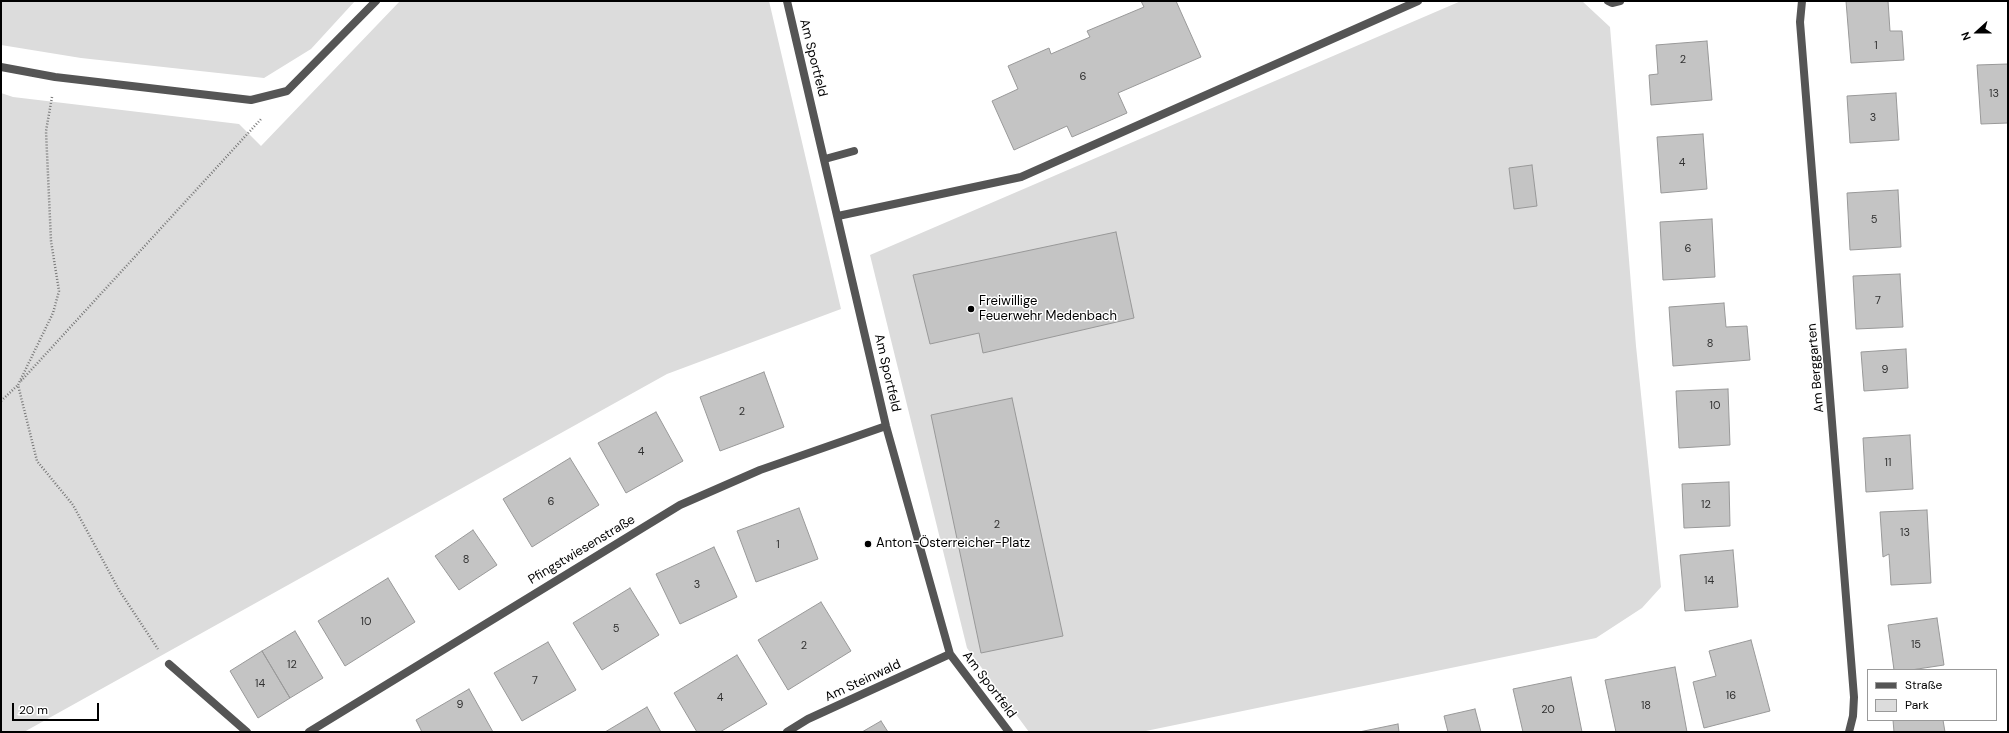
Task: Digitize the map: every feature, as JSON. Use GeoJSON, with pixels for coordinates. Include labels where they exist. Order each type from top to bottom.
{"type":"FeatureCollection","features":[{"type":"Feature","properties":{"kind":"street"},"geometry":{"type":"LineString","coordinates":[[1,67],[55,77],[251,100],[287,91],[376,1]]}},
{"type":"Feature","properties":{"kind":"street","name":"Am Sportfeld"},"geometry":{"type":"LineString","coordinates":[[786,1],[825,159],[886,426],[950,654],[1008,732]]}},
{"type":"Feature","properties":{"kind":"street"},"geometry":{"type":"LineString","coordinates":[[838,216],[1021,177],[1418,1]]}},
{"type":"Feature","properties":{"kind":"street"},"geometry":{"type":"LineString","coordinates":[[1608,1],[1612,3],[1620,1]]}},
{"type":"Feature","properties":{"kind":"street","name":"Am Berggarten"},"geometry":{"type":"LineString","coordinates":[[1802,1],[1800,22],[1854,697],[1853,716],[1849,732]]}},
{"type":"Feature","properties":{"kind":"street"},"geometry":{"type":"LineString","coordinates":[[825,159],[854,151]]}},
{"type":"Feature","properties":{"kind":"street","name":"Pfingstwiesenstraße"},"geometry":{"type":"LineString","coordinates":[[309,732],[680,504],[760,470],[886,426]]}},
{"type":"Feature","properties":{"kind":"street","name":"Am Steinwald"},"geometry":{"type":"LineString","coordinates":[[787,732],[808,719],[950,654]]}},
{"type":"Feature","properties":{"kind":"street"},"geometry":{"type":"LineString","coordinates":[[169,664],[246,732]]}},
{"type":"Feature","properties":{"kind":"path"},"geometry":{"type":"LineString","coordinates":[[55,77],[46,131],[51,241],[59,292],[53,313],[18,385],[37,461],[73,506],[119,590],[169,664]]}},
{"type":"Feature","properties":{"kind":"path"},"geometry":{"type":"LineString","coordinates":[[1,401],[18,385],[287,91]]}},
{"type":"Feature","properties":{"kind":"green space"},"geometry":{"type":"Polygon","coordinates":[[[1,1],[355,1],[311,49],[264,78],[81,58],[1,45],[1,1]]]}},
{"type":"Feature","properties":{"kind":"green space"},"geometry":{"type":"Polygon","coordinates":[[[400,1],[769,1],[841,309],[667,374],[24,732],[1,732],[1,93],[13,97],[239,124],[261,146],[400,1]]]}},
{"type":"Feature","properties":{"kind":"green space"},"geometry":{"type":"Polygon","coordinates":[[[1461,1],[1582,1],[1610,27],[1636,346],[1661,587],[1642,608],[1596,638],[1141,732],[1029,732],[967,648],[870,255],[1461,1]]]}},
{"type":"Feature","properties":{"kind":"building"},"geometry":{"type":"Polygon","coordinates":[[[1141,1],[1176,1],[1201,57],[1118,93],[1127,113],[1072,137],[1067,126],[1014,150],[992,101],[1018,89],[1008,66],[1049,48],[1051,54],[1090,37],[1087,31],[1144,7],[1141,1]]]}},
{"type":"Feature","properties":{"kind":"building"},"geometry":{"type":"Polygon","coordinates":[[[1846,1],[1888,1],[1890,31],[1902,31],[1904,60],[1851,63],[1846,1]]]}},
{"type":"Feature","properties":{"kind":"building"},"geometry":{"type":"Polygon","coordinates":[[[1707,41],[1712,100],[1651,105],[1649,75],[1658,74],[1656,45],[1707,41]]]}},
{"type":"Feature","properties":{"kind":"building"},"geometry":{"type":"Polygon","coordinates":[[[2008,64],[2008,123],[1981,124],[1977,65],[2008,64]]]}},
{"type":"Feature","properties":{"kind":"building"},"geometry":{"type":"Polygon","coordinates":[[[1896,93],[1899,140],[1850,143],[1847,96],[1896,93]]]}},
{"type":"Feature","properties":{"kind":"building"},"geometry":{"type":"Polygon","coordinates":[[[1703,134],[1707,189],[1661,193],[1657,137],[1703,134]]]}},
{"type":"Feature","properties":{"kind":"building"},"geometry":{"type":"Polygon","coordinates":[[[1532,165],[1537,206],[1514,209],[1509,168],[1532,165]]]}},
{"type":"Feature","properties":{"kind":"building"},"geometry":{"type":"Polygon","coordinates":[[[1898,190],[1901,247],[1850,250],[1847,193],[1898,190]]]}},
{"type":"Feature","properties":{"kind":"building"},"geometry":{"type":"Polygon","coordinates":[[[1712,219],[1715,277],[1663,280],[1660,222],[1712,219]]]}},
{"type":"Feature","properties":{"kind":"building"},"geometry":{"type":"Polygon","coordinates":[[[1116,232],[1134,318],[983,353],[979,333],[930,344],[913,275],[1116,232]]]}},
{"type":"Feature","properties":{"kind":"building"},"geometry":{"type":"Polygon","coordinates":[[[1900,274],[1903,327],[1856,329],[1853,276],[1900,274]]]}},
{"type":"Feature","properties":{"kind":"building"},"geometry":{"type":"Polygon","coordinates":[[[1724,303],[1726,327],[1747,326],[1750,360],[1673,366],[1669,307],[1724,303]]]}},
{"type":"Feature","properties":{"kind":"building"},"geometry":{"type":"Polygon","coordinates":[[[1906,349],[1908,388],[1864,391],[1861,352],[1906,349]]]}},
{"type":"Feature","properties":{"kind":"building"},"geometry":{"type":"Polygon","coordinates":[[[764,372],[784,427],[720,451],[700,397],[764,372]]]}},
{"type":"Feature","properties":{"kind":"building"},"geometry":{"type":"Polygon","coordinates":[[[1728,389],[1730,445],[1679,448],[1676,391],[1728,389]]]}},
{"type":"Feature","properties":{"kind":"building"},"geometry":{"type":"Polygon","coordinates":[[[1012,398],[1063,636],[981,653],[931,415],[1012,398]]]}},
{"type":"Feature","properties":{"kind":"building"},"geometry":{"type":"Polygon","coordinates":[[[656,412],[683,461],[626,493],[598,443],[656,412]]]}},
{"type":"Feature","properties":{"kind":"building"},"geometry":{"type":"Polygon","coordinates":[[[1910,435],[1913,489],[1866,492],[1863,438],[1910,435]]]}},
{"type":"Feature","properties":{"kind":"building"},"geometry":{"type":"Polygon","coordinates":[[[570,458],[599,505],[532,547],[503,499],[570,458]]]}},
{"type":"Feature","properties":{"kind":"building"},"geometry":{"type":"Polygon","coordinates":[[[1729,482],[1730,526],[1684,528],[1682,484],[1729,482]]]}},
{"type":"Feature","properties":{"kind":"building"},"geometry":{"type":"Polygon","coordinates":[[[799,508],[818,559],[756,582],[737,531],[799,508]]]}},
{"type":"Feature","properties":{"kind":"building"},"geometry":{"type":"Polygon","coordinates":[[[1927,510],[1931,583],[1891,585],[1889,554],[1883,557],[1880,512],[1927,510]]]}},
{"type":"Feature","properties":{"kind":"building"},"geometry":{"type":"Polygon","coordinates":[[[473,530],[497,565],[459,590],[435,556],[473,530]]]}},
{"type":"Feature","properties":{"kind":"building"},"geometry":{"type":"Polygon","coordinates":[[[714,547],[737,597],[680,624],[656,574],[714,547]]]}},
{"type":"Feature","properties":{"kind":"building"},"geometry":{"type":"Polygon","coordinates":[[[1733,550],[1738,607],[1685,611],[1680,555],[1733,550]]]}},
{"type":"Feature","properties":{"kind":"building"},"geometry":{"type":"Polygon","coordinates":[[[388,578],[415,622],[345,666],[318,621],[388,578]]]}},
{"type":"Feature","properties":{"kind":"building"},"geometry":{"type":"Polygon","coordinates":[[[630,588],[659,635],[602,670],[573,623],[630,588]]]}},
{"type":"Feature","properties":{"kind":"building"},"geometry":{"type":"Polygon","coordinates":[[[821,602],[851,651],[788,690],[758,640],[821,602]]]}},
{"type":"Feature","properties":{"kind":"building"},"geometry":{"type":"Polygon","coordinates":[[[1937,618],[1944,665],[1918,669],[1894,669],[1888,625],[1937,618]]]}},
{"type":"Feature","properties":{"kind":"building"},"geometry":{"type":"Polygon","coordinates":[[[295,631],[323,678],[290,698],[262,651],[295,631]]]}},
{"type":"Feature","properties":{"kind":"building"},"geometry":{"type":"Polygon","coordinates":[[[1751,640],[1770,711],[1704,728],[1693,682],[1716,676],[1709,651],[1751,640]]]}},
{"type":"Feature","properties":{"kind":"building"},"geometry":{"type":"Polygon","coordinates":[[[548,642],[576,690],[522,721],[494,673],[548,642]]]}},
{"type":"Feature","properties":{"kind":"building"},"geometry":{"type":"Polygon","coordinates":[[[262,651],[290,698],[258,718],[230,671],[262,651]]]}},
{"type":"Feature","properties":{"kind":"building"},"geometry":{"type":"Polygon","coordinates":[[[737,655],[767,704],[720,732],[697,732],[674,693],[737,655]]]}},
{"type":"Feature","properties":{"kind":"building"},"geometry":{"type":"Polygon","coordinates":[[[1675,667],[1687,732],[1616,732],[1605,680],[1675,667]]]}},
{"type":"Feature","properties":{"kind":"building"},"geometry":{"type":"Polygon","coordinates":[[[1571,677],[1582,732],[1523,732],[1513,689],[1571,677]]]}},
{"type":"Feature","properties":{"kind":"building"},"geometry":{"type":"Polygon","coordinates":[[[469,689],[493,732],[422,732],[416,720],[469,689]]]}},
{"type":"Feature","properties":{"kind":"building"},"geometry":{"type":"Polygon","coordinates":[[[647,707],[661,732],[605,732],[647,707]]]}},
{"type":"Feature","properties":{"kind":"building"},"geometry":{"type":"Polygon","coordinates":[[[1475,709],[1481,732],[1448,732],[1444,716],[1475,709]]]}},
{"type":"Feature","properties":{"kind":"building"},"geometry":{"type":"Polygon","coordinates":[[[881,721],[888,732],[862,732],[881,721]]]}},
{"type":"Feature","properties":{"kind":"building"},"geometry":{"type":"Polygon","coordinates":[[[1893,721],[1943,721],[1945,732],[1894,732],[1893,721]]]}},
{"type":"Feature","properties":{"kind":"building"},"geometry":{"type":"Polygon","coordinates":[[[1398,724],[1399,732],[1359,732],[1398,724]]]}},
{"type":"Feature","properties":{"kind":"place","name":"Freiwillige Feuerwehr Medenbach"},"geometry":{"type":"Point","coordinates":[971,309]}},
{"type":"Feature","properties":{"kind":"place","name":"Anton-Österreicher-Platz"},"geometry":{"type":"Point","coordinates":[868,544]}}]}
